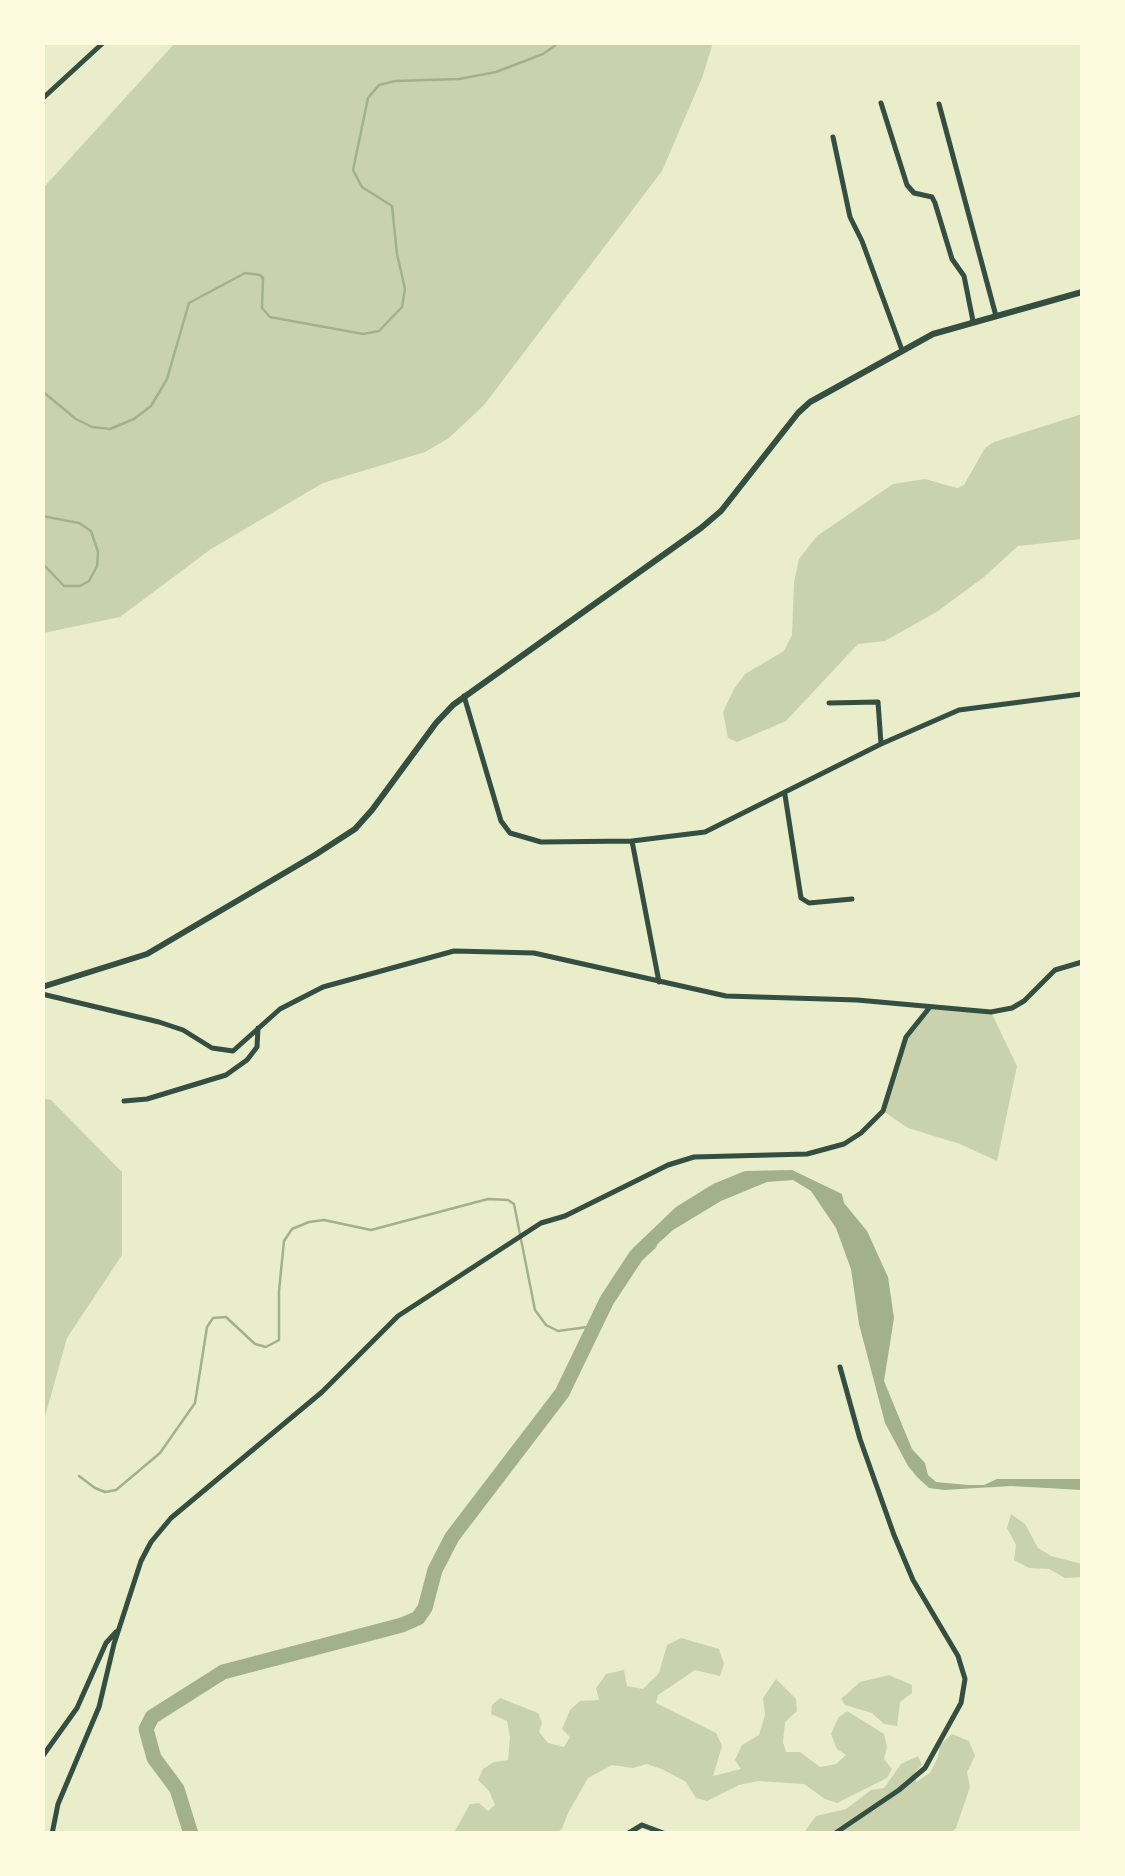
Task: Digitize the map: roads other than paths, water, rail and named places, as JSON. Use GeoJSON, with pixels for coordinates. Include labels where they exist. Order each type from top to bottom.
{"type":"FeatureCollection","features":[{"type":"Feature","properties":{"kind":"street"},"geometry":{"type":"LineString","coordinates":[[42,98],[104,42]]}},
{"type":"Feature","properties":{"kind":"street"},"geometry":{"type":"LineString","coordinates":[[881,103],[907,185],[914,192],[932,197],[952,259],[964,276],[973,322]]}},
{"type":"Feature","properties":{"kind":"street"},"geometry":{"type":"LineString","coordinates":[[940,104],[996,316]]}},
{"type":"Feature","properties":{"kind":"street"},"geometry":{"type":"LineString","coordinates":[[833,138],[850,216],[902,350]]}},
{"type":"Feature","properties":{"kind":"street"},"geometry":{"type":"LineString","coordinates":[[42,990],[147,954],[336,842],[372,810],[436,723],[464,696],[701,528],[721,511],[810,402],[933,334],[1082,292]]}},
{"type":"Feature","properties":{"kind":"street"},"geometry":{"type":"LineString","coordinates":[[464,696],[501,821],[510,833],[541,842],[632,841],[705,832],[881,744],[959,710],[1082,694]]}},
{"type":"Feature","properties":{"kind":"street"},"geometry":{"type":"LineString","coordinates":[[829,703],[878,702],[881,744]]}},
{"type":"Feature","properties":{"kind":"street"},"geometry":{"type":"LineString","coordinates":[[785,794],[800,898],[809,903],[852,899]]}},
{"type":"Feature","properties":{"kind":"street"},"geometry":{"type":"LineString","coordinates":[[632,841],[659,982]]}},
{"type":"Feature","properties":{"kind":"street"},"geometry":{"type":"LineString","coordinates":[[42,990],[171,1026],[224,1050],[240,1047],[280,1009],[322,987],[454,951],[534,953],[726,996],[857,1000],[1000,1012],[1024,1001],[1055,970],[1082,962]]}},
{"type":"Feature","properties":{"kind":"street"},"geometry":{"type":"LineString","coordinates":[[52,1834],[58,1804],[99,1707],[118,1629],[141,1561],[171,1518],[322,1392],[398,1316],[530,1229],[565,1216],[668,1164],[694,1157],[808,1154],[844,1144],[860,1134],[883,1110],[906,1036],[930,1007]]}},
{"type":"Feature","properties":{"kind":"street"},"geometry":{"type":"LineString","coordinates":[[124,1102],[226,1075],[257,1047],[258,1028]]}},
{"type":"Feature","properties":{"kind":"street"},"geometry":{"type":"LineString","coordinates":[[834,1834],[900,1790],[925,1768],[962,1703],[965,1679],[958,1656],[913,1580],[894,1535],[860,1439],[840,1366]]}},
{"type":"Feature","properties":{"kind":"street"},"geometry":{"type":"LineString","coordinates":[[42,1757],[77,1708],[106,1643],[118,1629]]}},
{"type":"Feature","properties":{"kind":"street"},"geometry":{"type":"LineString","coordinates":[[627,1834],[642,1825],[666,1834]]}},
{"type":"Feature","properties":{"kind":"waterway"},"geometry":{"type":"LineString","coordinates":[[42,391],[92,427],[110,429],[134,419],[151,406],[167,379],[189,303],[245,273],[263,278],[262,308],[270,317],[363,334],[379,331],[402,307],[405,289],[392,206],[362,187],[353,170],[368,98],[379,85],[395,81],[459,79],[496,72],[543,54],[560,42]]}},
{"type":"Feature","properties":{"kind":"waterway"},"geometry":{"type":"LineString","coordinates":[[42,516],[79,523],[91,531],[98,552],[97,566],[89,581],[80,586],[64,586],[42,563]]}},
{"type":"Feature","properties":{"kind":"waterway"},"geometry":{"type":"LineString","coordinates":[[79,1476],[105,1492],[116,1490],[160,1453],[195,1403],[207,1327],[213,1318],[226,1317],[255,1344],[266,1347],[279,1340],[284,1241],[292,1229],[309,1222],[324,1220],[371,1230],[488,1199],[508,1200],[514,1204],[535,1310],[546,1325],[558,1331],[595,1326]]}},
{"type":"Feature","properties":{"kind":"waterway"},"geometry":{"type":"LineString","coordinates":[[191,1834],[177,1789],[154,1758],[146,1729],[152,1717],[223,1672],[418,1618],[452,1537],[562,1393],[607,1300],[636,1256],[650,1243]]}}]}
